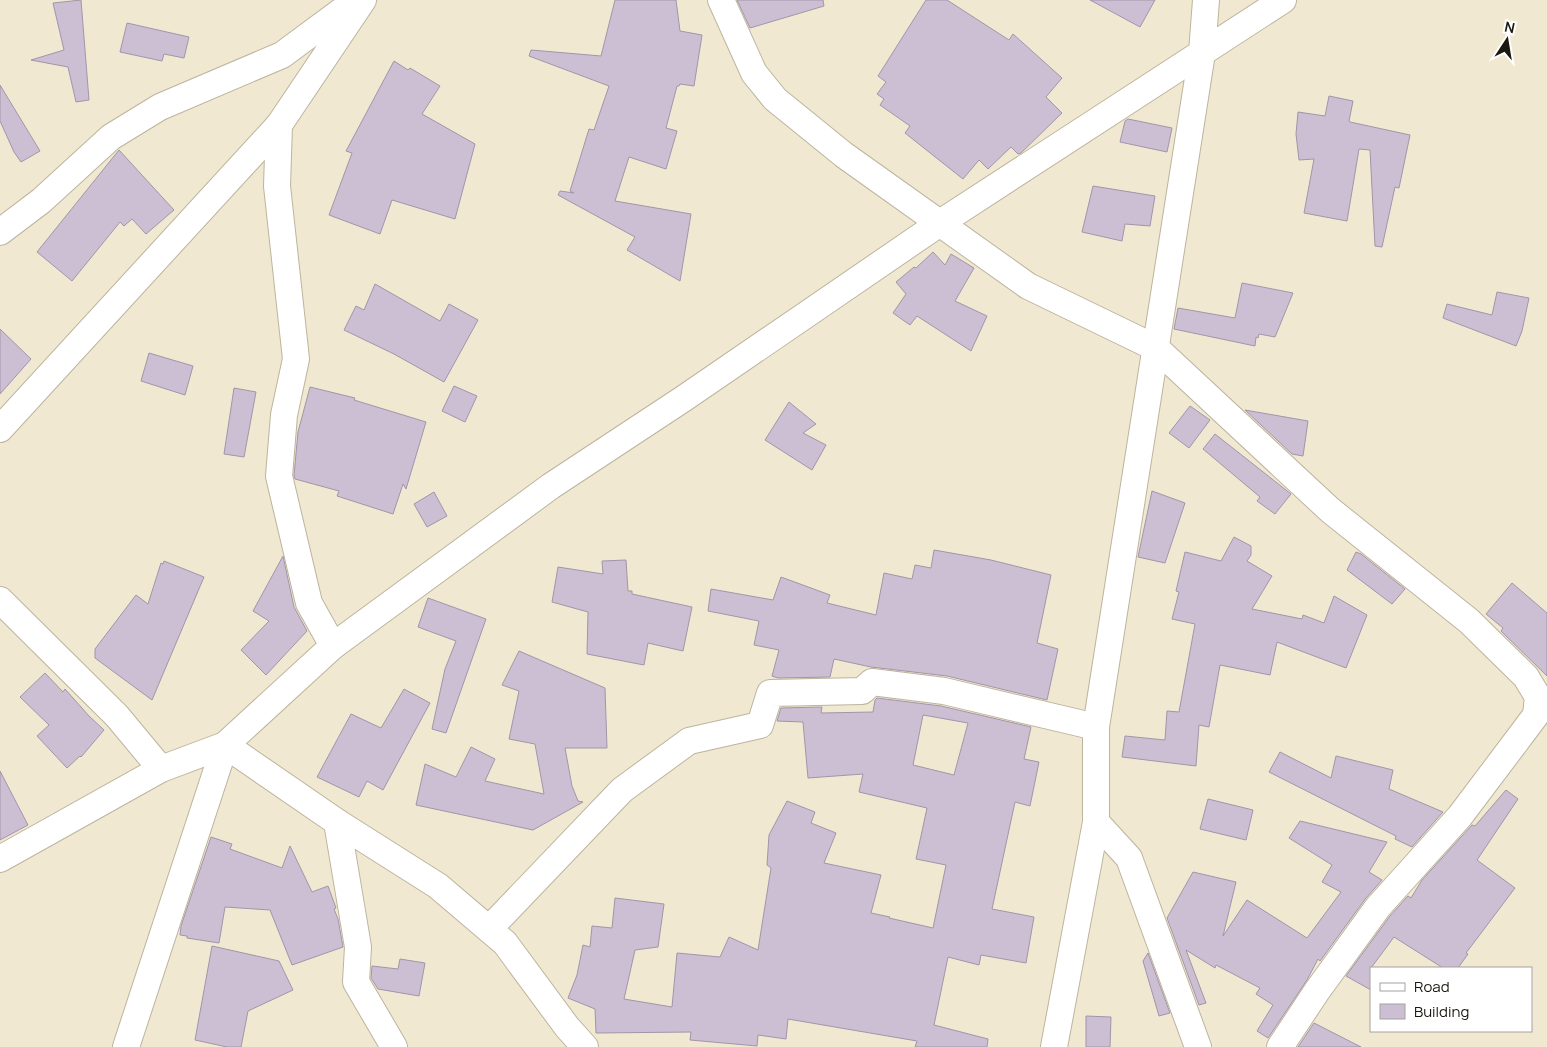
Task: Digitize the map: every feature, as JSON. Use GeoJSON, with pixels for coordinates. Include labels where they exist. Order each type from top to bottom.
{"type":"FeatureCollection","features":[{"type":"Feature","properties":{"kind":"street"},"geometry":{"type":"LineString","coordinates":[[0,232],[48,195],[111,138],[160,107],[282,55],[356,0]]}},
{"type":"Feature","properties":{"kind":"street"},"geometry":{"type":"LineString","coordinates":[[0,429],[278,125],[364,0]]}},
{"type":"Feature","properties":{"kind":"street"},"geometry":{"type":"LineString","coordinates":[[721,0],[754,73],[775,99],[844,155],[1028,286],[1156,348],[1330,510],[1468,621],[1526,677],[1538,697],[1536,715],[1521,736],[1460,816],[1378,907],[1317,991],[1280,1047]]}},
{"type":"Feature","properties":{"kind":"street"},"geometry":{"type":"LineString","coordinates":[[1054,1047],[1096,822],[1096,727],[1202,53],[1206,0]]}},
{"type":"Feature","properties":{"kind":"street"},"geometry":{"type":"LineString","coordinates":[[0,859],[161,769],[225,744],[334,646],[551,486],[690,394],[940,223],[1283,0]]}},
{"type":"Feature","properties":{"kind":"street"},"geometry":{"type":"LineString","coordinates":[[278,125],[277,186],[296,359],[284,415],[279,476],[309,603],[334,646]]}},
{"type":"Feature","properties":{"kind":"street"},"geometry":{"type":"LineString","coordinates":[[0,600],[117,716],[161,769]]}},
{"type":"Feature","properties":{"kind":"street"},"geometry":{"type":"LineString","coordinates":[[489,929],[622,790],[689,741],[760,725],[770,693],[862,691],[872,682],[944,691],[1096,727]]}},
{"type":"Feature","properties":{"kind":"street"},"geometry":{"type":"LineString","coordinates":[[225,744],[337,822],[438,886],[489,929],[505,943],[584,1047]]}},
{"type":"Feature","properties":{"kind":"street"},"geometry":{"type":"LineString","coordinates":[[126,1047],[225,744]]}},
{"type":"Feature","properties":{"kind":"street"},"geometry":{"type":"LineString","coordinates":[[337,822],[358,947],[356,982],[394,1047]]}},
{"type":"Feature","properties":{"kind":"street"},"geometry":{"type":"LineString","coordinates":[[1096,822],[1129,858],[1198,1047]]}},
{"type":"Feature","properties":{"kind":"building"},"geometry":{"type":"Polygon","coordinates":[[[81,0],[89,100],[76,102],[68,67],[31,60],[64,50],[53,3],[81,0]]]}},
{"type":"Feature","properties":{"kind":"building"},"geometry":{"type":"Polygon","coordinates":[[[615,0],[676,0],[680,31],[702,35],[694,86],[680,84],[677,86],[666,128],[677,131],[666,169],[629,157],[615,201],[691,214],[680,281],[627,250],[635,237],[558,195],[560,191],[574,193],[570,191],[589,129],[594,130],[609,86],[529,56],[531,50],[601,56],[615,0]]]}},
{"type":"Feature","properties":{"kind":"building"},"geometry":{"type":"Polygon","coordinates":[[[737,0],[823,0],[824,6],[750,28],[737,0]]]}},
{"type":"Feature","properties":{"kind":"building"},"geometry":{"type":"Polygon","coordinates":[[[926,0],[947,0],[1009,40],[1013,34],[1062,78],[1046,97],[1062,113],[1021,153],[1018,154],[1011,147],[988,169],[979,160],[963,179],[905,133],[910,126],[880,105],[884,99],[877,94],[886,82],[878,76],[926,0]]]}},
{"type":"Feature","properties":{"kind":"building"},"geometry":{"type":"Polygon","coordinates":[[[1090,0],[1155,0],[1140,27],[1090,0]]]}},
{"type":"Feature","properties":{"kind":"building"},"geometry":{"type":"Polygon","coordinates":[[[127,23],[189,37],[184,58],[164,54],[162,61],[120,52],[127,23]]]}},
{"type":"Feature","properties":{"kind":"building"},"geometry":{"type":"Polygon","coordinates":[[[394,61],[440,86],[422,114],[475,144],[455,219],[392,200],[380,234],[329,215],[352,153],[346,151],[394,61]]]}},
{"type":"Feature","properties":{"kind":"building"},"geometry":{"type":"Polygon","coordinates":[[[0,85],[40,151],[21,162],[14,152],[0,121],[0,85]]]}},
{"type":"Feature","properties":{"kind":"building"},"geometry":{"type":"Polygon","coordinates":[[[1329,96],[1353,101],[1350,122],[1410,135],[1399,188],[1395,187],[1382,247],[1375,246],[1370,150],[1359,149],[1347,221],[1304,213],[1314,159],[1299,160],[1296,134],[1298,112],[1325,116],[1329,96]]]}},
{"type":"Feature","properties":{"kind":"building"},"geometry":{"type":"Polygon","coordinates":[[[1128,119],[1172,128],[1167,152],[1120,142],[1125,121],[1128,119]]]}},
{"type":"Feature","properties":{"kind":"building"},"geometry":{"type":"Polygon","coordinates":[[[119,150],[174,210],[146,234],[132,219],[124,226],[120,222],[72,281],[37,252],[119,150]]]}},
{"type":"Feature","properties":{"kind":"building"},"geometry":{"type":"Polygon","coordinates":[[[1093,186],[1155,196],[1150,226],[1125,224],[1122,241],[1082,232],[1093,186]]]}},
{"type":"Feature","properties":{"kind":"building"},"geometry":{"type":"Polygon","coordinates":[[[933,252],[945,265],[951,254],[974,268],[955,301],[987,316],[971,351],[917,316],[910,325],[893,313],[906,294],[896,282],[914,267],[916,268],[933,252]]]}},
{"type":"Feature","properties":{"kind":"building"},"geometry":{"type":"Polygon","coordinates":[[[1242,283],[1293,293],[1275,337],[1259,334],[1258,338],[1256,337],[1255,346],[1174,329],[1178,308],[1235,318],[1242,283]]]}},
{"type":"Feature","properties":{"kind":"building"},"geometry":{"type":"Polygon","coordinates":[[[375,284],[440,321],[449,304],[478,320],[444,382],[394,354],[344,330],[356,306],[364,310],[375,284]]]}},
{"type":"Feature","properties":{"kind":"building"},"geometry":{"type":"Polygon","coordinates":[[[1497,292],[1529,298],[1522,331],[1516,346],[1443,318],[1447,304],[1492,315],[1497,292]]]}},
{"type":"Feature","properties":{"kind":"building"},"geometry":{"type":"Polygon","coordinates":[[[0,329],[31,359],[0,394],[0,329]]]}},
{"type":"Feature","properties":{"kind":"building"},"geometry":{"type":"Polygon","coordinates":[[[149,353],[193,366],[185,395],[141,381],[149,353]]]}},
{"type":"Feature","properties":{"kind":"building"},"geometry":{"type":"Polygon","coordinates":[[[454,386],[477,396],[465,422],[442,411],[454,386]]]}},
{"type":"Feature","properties":{"kind":"building"},"geometry":{"type":"Polygon","coordinates":[[[310,387],[355,398],[354,400],[426,422],[406,489],[403,484],[393,514],[337,496],[339,491],[295,479],[298,432],[310,387]]]}},
{"type":"Feature","properties":{"kind":"building"},"geometry":{"type":"Polygon","coordinates":[[[234,388],[256,392],[244,457],[224,454],[234,388]]]}},
{"type":"Feature","properties":{"kind":"building"},"geometry":{"type":"Polygon","coordinates":[[[789,402],[816,424],[803,433],[826,445],[812,470],[765,440],[789,402]]]}},
{"type":"Feature","properties":{"kind":"building"},"geometry":{"type":"Polygon","coordinates":[[[1190,406],[1210,420],[1189,448],[1169,433],[1190,406]]]}},
{"type":"Feature","properties":{"kind":"building"},"geometry":{"type":"Polygon","coordinates":[[[1245,410],[1308,421],[1303,456],[1292,454],[1245,410]]]}},
{"type":"Feature","properties":{"kind":"building"},"geometry":{"type":"Polygon","coordinates":[[[1215,434],[1291,494],[1275,514],[1257,501],[1260,497],[1203,449],[1215,434]]]}},
{"type":"Feature","properties":{"kind":"building"},"geometry":{"type":"Polygon","coordinates":[[[1152,491],[1185,503],[1165,563],[1138,557],[1152,491]]]}},
{"type":"Feature","properties":{"kind":"building"},"geometry":{"type":"Polygon","coordinates":[[[434,492],[447,516],[427,527],[414,504],[434,492]]]}},
{"type":"Feature","properties":{"kind":"building"},"geometry":{"type":"Polygon","coordinates":[[[1234,537],[1251,546],[1251,555],[1247,561],[1272,576],[1252,609],[1302,619],[1303,615],[1324,623],[1334,596],[1367,615],[1346,668],[1277,642],[1270,675],[1220,665],[1209,727],[1199,725],[1196,766],[1122,757],[1125,736],[1165,740],[1167,711],[1179,712],[1195,624],[1172,619],[1179,592],[1176,591],[1185,552],[1221,561],[1234,537]]]}},
{"type":"Feature","properties":{"kind":"building"},"geometry":{"type":"Polygon","coordinates":[[[934,550],[991,560],[1051,575],[1037,643],[1058,649],[1047,700],[947,676],[871,667],[834,659],[830,677],[778,678],[772,676],[779,650],[754,645],[759,621],[708,611],[711,589],[773,600],[781,577],[830,595],[827,603],[876,615],[884,573],[912,579],[915,565],[931,568],[934,550]]]}},
{"type":"Feature","properties":{"kind":"building"},"geometry":{"type":"Polygon","coordinates":[[[1356,552],[1405,589],[1392,604],[1347,570],[1356,552]]]}},
{"type":"Feature","properties":{"kind":"building"},"geometry":{"type":"Polygon","coordinates":[[[283,556],[294,607],[307,631],[266,675],[241,650],[269,621],[253,611],[283,556]]]}},
{"type":"Feature","properties":{"kind":"building"},"geometry":{"type":"Polygon","coordinates":[[[626,560],[628,591],[632,591],[632,594],[692,607],[683,651],[648,643],[644,665],[587,654],[588,612],[552,602],[558,567],[603,574],[602,561],[626,560]]]}},
{"type":"Feature","properties":{"kind":"building"},"geometry":{"type":"Polygon","coordinates":[[[164,561],[204,577],[152,700],[95,658],[95,649],[136,595],[148,604],[161,563],[163,564],[164,561]]]}},
{"type":"Feature","properties":{"kind":"building"},"geometry":{"type":"Polygon","coordinates":[[[1512,583],[1547,613],[1547,676],[1501,631],[1503,628],[1486,614],[1512,583]]]}},
{"type":"Feature","properties":{"kind":"building"},"geometry":{"type":"Polygon","coordinates":[[[428,598],[486,619],[446,733],[432,729],[445,669],[456,641],[418,627],[428,598]]]}},
{"type":"Feature","properties":{"kind":"building"},"geometry":{"type":"Polygon","coordinates":[[[519,651],[605,688],[607,748],[565,748],[572,786],[578,801],[583,802],[533,830],[416,805],[425,764],[456,777],[471,747],[495,759],[485,781],[544,794],[535,744],[509,739],[519,691],[502,685],[519,651]]]}},
{"type":"Feature","properties":{"kind":"building"},"geometry":{"type":"Polygon","coordinates":[[[45,673],[63,692],[65,689],[104,730],[81,757],[67,768],[37,736],[49,725],[20,697],[45,673]]]}},
{"type":"Feature","properties":{"kind":"building"},"geometry":{"type":"Polygon","coordinates":[[[404,689],[430,703],[383,790],[367,781],[359,797],[317,777],[351,714],[381,728],[404,689]]]}},
{"type":"Feature","properties":{"kind":"building"},"geometry":{"type":"Polygon","coordinates":[[[877,698],[941,706],[1031,727],[1024,759],[1039,762],[1030,806],[1015,802],[992,909],[1034,917],[1026,963],[981,955],[979,965],[948,957],[934,1025],[988,1039],[987,1047],[915,1047],[917,1041],[788,1019],[786,1039],[758,1035],[757,1046],[690,1040],[691,1032],[596,1033],[595,1009],[568,998],[577,975],[583,945],[590,947],[592,926],[612,928],[615,898],[664,904],[658,947],[635,950],[624,999],[672,1007],[677,953],[720,957],[729,937],[758,950],[771,868],[767,865],[769,835],[787,801],[815,812],[811,823],[836,833],[824,863],[881,875],[871,913],[933,928],[946,865],[916,859],[927,808],[859,792],[863,774],[808,778],[803,722],[777,721],[781,708],[822,707],[821,713],[873,712],[877,698]],[[923,715],[913,765],[954,775],[968,723],[923,715]]]}},
{"type":"Feature","properties":{"kind":"building"},"geometry":{"type":"Polygon","coordinates":[[[1280,752],[1331,778],[1336,756],[1393,770],[1389,789],[1443,812],[1412,847],[1395,839],[1396,836],[1269,772],[1280,752]]]}},
{"type":"Feature","properties":{"kind":"building"},"geometry":{"type":"Polygon","coordinates":[[[0,771],[28,825],[0,840],[0,771]]]}},
{"type":"Feature","properties":{"kind":"building"},"geometry":{"type":"Polygon","coordinates":[[[1506,790],[1518,799],[1477,860],[1515,888],[1466,953],[1468,954],[1459,967],[1441,967],[1394,937],[1370,967],[1370,989],[1346,976],[1390,916],[1408,896],[1411,898],[1422,880],[1472,825],[1475,826],[1506,790]]]}},
{"type":"Feature","properties":{"kind":"building"},"geometry":{"type":"Polygon","coordinates":[[[1208,799],[1253,810],[1246,840],[1200,829],[1208,799]]]}},
{"type":"Feature","properties":{"kind":"building"},"geometry":{"type":"Polygon","coordinates":[[[1300,821],[1387,842],[1369,872],[1382,880],[1366,898],[1320,961],[1318,959],[1307,980],[1268,1038],[1257,1031],[1273,1005],[1256,994],[1260,988],[1216,965],[1215,968],[1186,950],[1206,1003],[1199,1005],[1167,918],[1193,872],[1236,882],[1223,936],[1247,900],[1307,938],[1341,892],[1322,882],[1332,865],[1289,838],[1300,821]]]}},
{"type":"Feature","properties":{"kind":"building"},"geometry":{"type":"Polygon","coordinates":[[[211,837],[232,844],[230,849],[282,868],[290,846],[312,892],[328,886],[336,908],[334,909],[338,919],[343,947],[292,965],[270,910],[225,907],[219,943],[187,938],[187,936],[180,935],[181,926],[211,837]]]}},
{"type":"Feature","properties":{"kind":"building"},"geometry":{"type":"Polygon","coordinates":[[[212,946],[279,961],[293,990],[248,1011],[241,1047],[227,1047],[195,1040],[212,946]]]}},
{"type":"Feature","properties":{"kind":"building"},"geometry":{"type":"Polygon","coordinates":[[[1148,953],[1170,1013],[1159,1016],[1143,961],[1148,953]]]}},
{"type":"Feature","properties":{"kind":"building"},"geometry":{"type":"Polygon","coordinates":[[[400,959],[425,963],[419,996],[378,989],[371,978],[372,966],[398,969],[400,959]]]}},
{"type":"Feature","properties":{"kind":"building"},"geometry":{"type":"Polygon","coordinates":[[[1086,1016],[1111,1017],[1110,1047],[1086,1047],[1086,1016]]]}},
{"type":"Feature","properties":{"kind":"building"},"geometry":{"type":"Polygon","coordinates":[[[1314,1023],[1361,1047],[1298,1047],[1314,1023]]]}}]}
